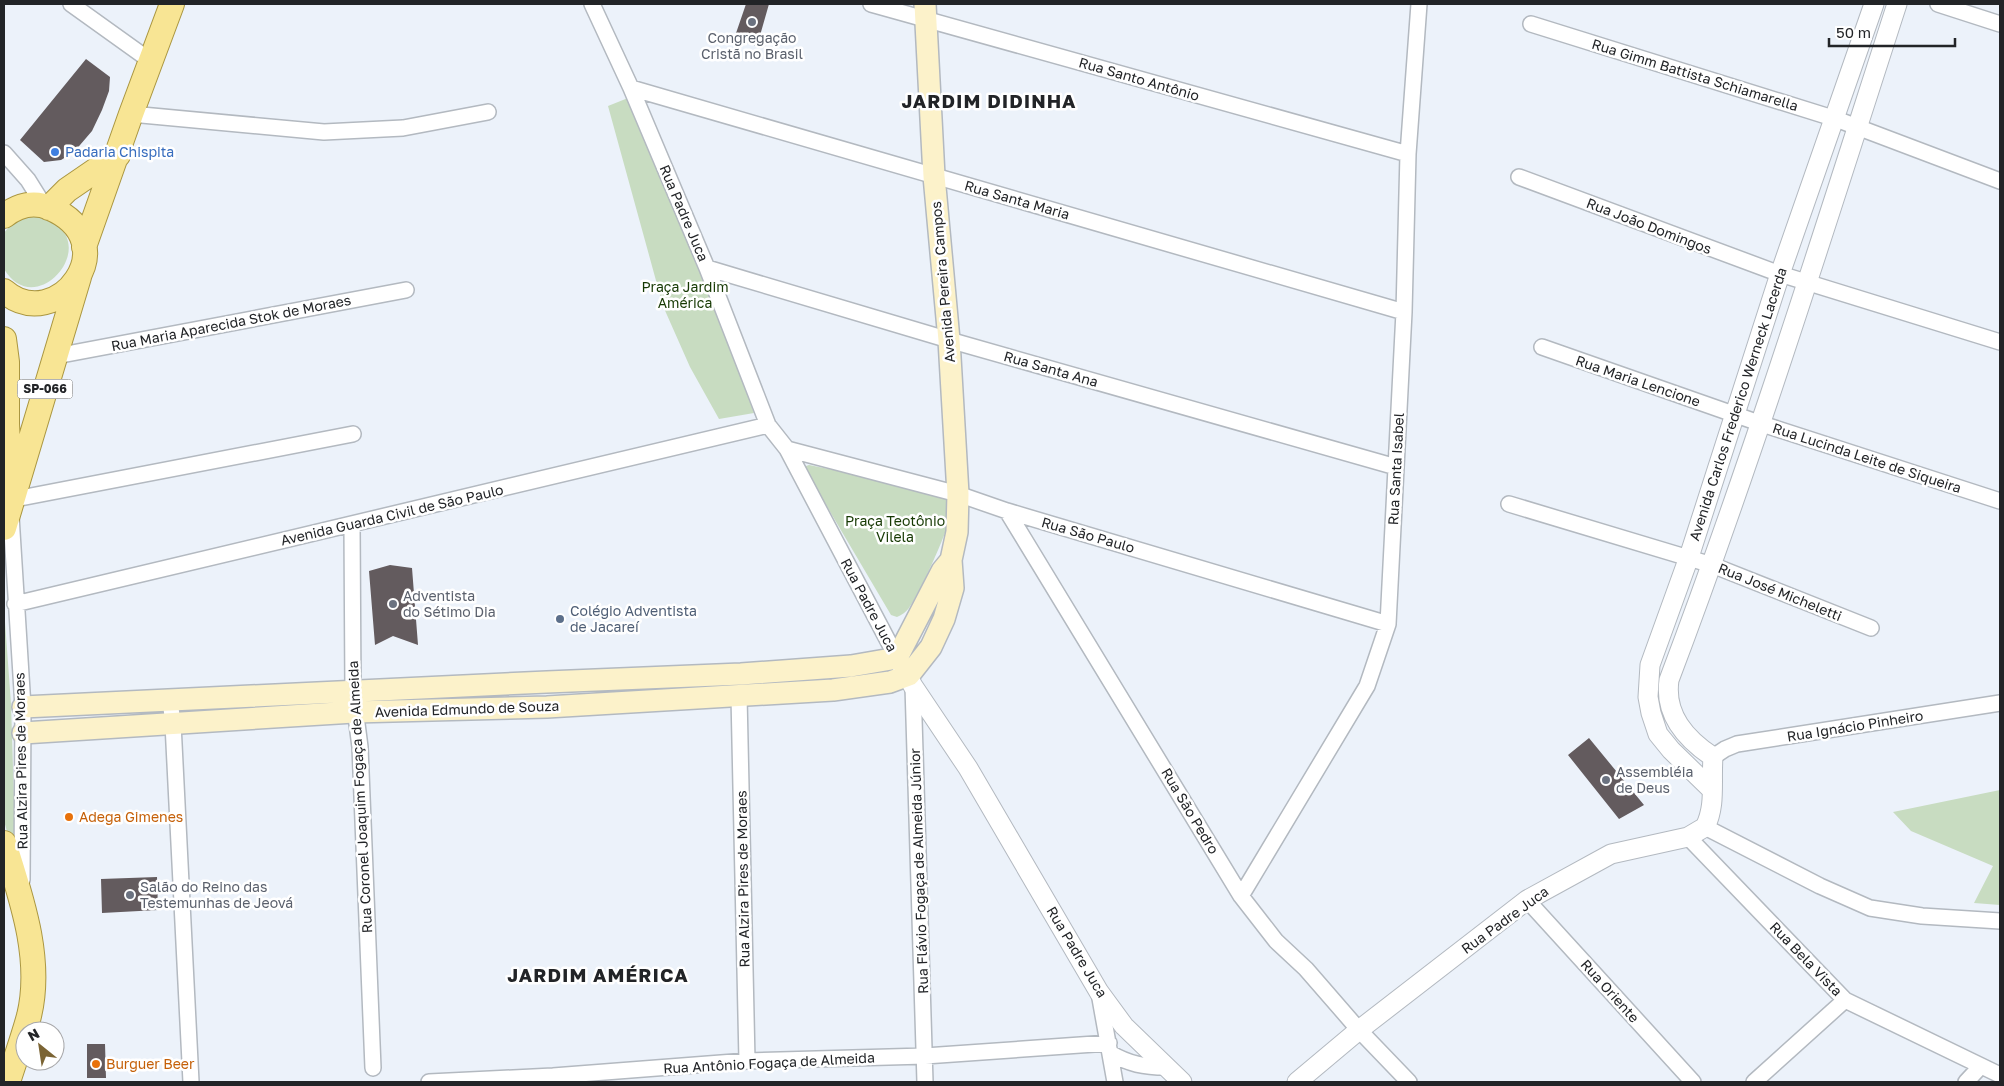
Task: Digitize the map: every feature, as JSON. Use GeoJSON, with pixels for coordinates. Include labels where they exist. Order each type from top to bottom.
{"type":"FeatureCollection","features":[{"type":"Feature","properties":{"kind":"main road"},"geometry":{"type":"LineString","coordinates":[[84,247],[118,155],[130,114],[152,62],[172,4]]}},
{"type":"Feature","properties":{"kind":"main road","name":"Avenida Pereira Campos"},"geometry":{"type":"LineString","coordinates":[[906,673],[930,647],[944,619],[953,588],[951,560],[957,532],[958,494],[949,340],[934,176],[925,12]]}},
{"type":"Feature","properties":{"kind":"main road"},"geometry":{"type":"LineString","coordinates":[[46,206],[118,155]]}},
{"type":"Feature","properties":{"kind":"main road"},"geometry":{"type":"LineString","coordinates":[[4,216],[22,206],[46,206],[63,212],[81,234],[85,257],[79,277],[66,292],[49,301],[29,303],[11,297],[4,291]]}},
{"type":"Feature","properties":{"kind":"main road","name":"SP-066"},"geometry":{"type":"LineString","coordinates":[[4,528],[10,500],[79,277]]}},
{"type":"Feature","properties":{"kind":"main road","name":"SP-066"},"geometry":{"type":"LineString","coordinates":[[5,360],[10,500]]}},
{"type":"Feature","properties":{"kind":"main road","name":"Avenida Edmundo de Souza"},"geometry":{"type":"LineString","coordinates":[[23,733],[173,724],[547,682],[741,674],[851,666],[906,673]]}},
{"type":"Feature","properties":{"kind":"main road","name":"Avenida Edmundo de Souza"},"geometry":{"type":"LineString","coordinates":[[23,708],[170,700],[547,707],[833,690],[890,682],[906,673]]}},
{"type":"Feature","properties":{"kind":"main road"},"geometry":{"type":"LineString","coordinates":[[4,843],[22,902],[34,973],[29,1015],[8,1082]]}},
{"type":"Feature","properties":{"kind":"street"},"geometry":{"type":"LineString","coordinates":[[71,4],[152,62]]}},
{"type":"Feature","properties":{"kind":"street","name":"Rua Padre Juca"},"geometry":{"type":"LineString","coordinates":[[592,4],[631,88],[707,268],[768,425],[787,449],[906,673],[968,768],[1099,992],[1124,1026],[1182,1082]]}},
{"type":"Feature","properties":{"kind":"street","name":"Rua Santo Antônio"},"geometry":{"type":"LineString","coordinates":[[871,4],[925,12],[1408,154]]}},
{"type":"Feature","properties":{"kind":"street","name":"Rua Santa Isabel"},"geometry":{"type":"LineString","coordinates":[[1241,896],[1367,686],[1378,660],[1388,624],[1404,312],[1408,154],[1419,4]]}},
{"type":"Feature","properties":{"kind":"street","name":"Avenida Carlos Frederico Werneck Lacerda"},"geometry":{"type":"LineString","coordinates":[[1711,789],[1671,750],[1658,734],[1650,713],[1648,697],[1650,665],[1689,557],[1780,274],[1836,119],[1874,4]]}},
{"type":"Feature","properties":{"kind":"street","name":"Avenida Carlos Frederico Werneck Lacerda"},"geometry":{"type":"LineString","coordinates":[[1713,758],[1697,747],[1684,734],[1669,705],[1667,692],[1669,680],[1712,565],[1807,283],[1897,4]]}},
{"type":"Feature","properties":{"kind":"street"},"geometry":{"type":"LineString","coordinates":[[1938,4],[2000,24]]}},
{"type":"Feature","properties":{"kind":"street","name":"Rua Gimm Battista Schiamarella"},"geometry":{"type":"LineString","coordinates":[[1531,24],[1836,119],[2000,181]]}},
{"type":"Feature","properties":{"kind":"street","name":"Rua Santa Maria"},"geometry":{"type":"LineString","coordinates":[[631,88],[1404,312]]}},
{"type":"Feature","properties":{"kind":"street"},"geometry":{"type":"LineString","coordinates":[[130,114],[324,132],[403,128],[488,112]]}},
{"type":"Feature","properties":{"kind":"street"},"geometry":{"type":"LineString","coordinates":[[4,153],[28,180],[46,206]]}},
{"type":"Feature","properties":{"kind":"street","name":"Rua João Domingos"},"geometry":{"type":"LineString","coordinates":[[1519,177],[1780,274],[2000,342]]}},
{"type":"Feature","properties":{"kind":"street","name":"Rua Santa Ana"},"geometry":{"type":"LineString","coordinates":[[707,268],[949,340],[1396,467]]}},
{"type":"Feature","properties":{"kind":"street","name":"Rua Maria Aparecida Stok de Moraes"},"geometry":{"type":"LineString","coordinates":[[56,356],[406,290]]}},
{"type":"Feature","properties":{"kind":"street","name":"Rua Maria Lencione"},"geometry":{"type":"LineString","coordinates":[[1542,347],[1734,414]]}},
{"type":"Feature","properties":{"kind":"street","name":"Rua Lucinda Leite de Siqueira"},"geometry":{"type":"LineString","coordinates":[[1734,414],[2000,501]]}},
{"type":"Feature","properties":{"kind":"street","name":"Avenida Guarda Civil de São Paulo"},"geometry":{"type":"LineString","coordinates":[[15,604],[768,425]]}},
{"type":"Feature","properties":{"kind":"street"},"geometry":{"type":"LineString","coordinates":[[10,500],[352,434]]}},
{"type":"Feature","properties":{"kind":"street","name":"Rua São Paulo"},"geometry":{"type":"LineString","coordinates":[[787,449],[958,494],[1007,512],[1388,624]]}},
{"type":"Feature","properties":{"kind":"street","name":"Rua Alzira Pires de Moraes"},"geometry":{"type":"LineString","coordinates":[[10,500],[23,708],[22,902]]}},
{"type":"Feature","properties":{"kind":"street","name":"Rua José Micheletti"},"geometry":{"type":"LineString","coordinates":[[1509,504],[1689,557],[1871,628]]}},
{"type":"Feature","properties":{"kind":"street","name":"Rua São Pedro"},"geometry":{"type":"LineString","coordinates":[[1007,512],[1241,896],[1276,941],[1306,969],[1359,1030],[1409,1082]]}},
{"type":"Feature","properties":{"kind":"street","name":"Rua Coronel Joaquim Fogaça de Almeida"},"geometry":{"type":"LineString","coordinates":[[352,525],[353,703],[360,747],[373,1068]]}},
{"type":"Feature","properties":{"kind":"street","name":"Rua Flávio Fogaça de Almeida Júnior"},"geometry":{"type":"LineString","coordinates":[[906,673],[925,1082]]}},
{"type":"Feature","properties":{"kind":"street","name":"Rua Alzira Pires de Moraes"},"geometry":{"type":"LineString","coordinates":[[738,696],[747,1061]]}},
{"type":"Feature","properties":{"kind":"street"},"geometry":{"type":"LineString","coordinates":[[170,700],[173,724],[191,1082]]}},
{"type":"Feature","properties":{"kind":"street","name":"Rua Ignácio Pinheiro"},"geometry":{"type":"LineString","coordinates":[[1713,758],[1725,748],[1737,744],[2000,703]]}},
{"type":"Feature","properties":{"kind":"street"},"geometry":{"type":"LineString","coordinates":[[1713,758],[1711,789],[1713,804],[1705,827],[1820,886],[1870,908],[1922,916],[2000,921]]}},
{"type":"Feature","properties":{"kind":"street","name":"Rua Padre Juca"},"geometry":{"type":"LineString","coordinates":[[1297,1082],[1359,1030],[1527,900],[1611,854],[1688,837],[1705,827]]}},
{"type":"Feature","properties":{"kind":"street","name":"Rua Bela Vista"},"geometry":{"type":"LineString","coordinates":[[1688,837],[1845,1000],[1980,1067],[2000,1075]]}},
{"type":"Feature","properties":{"kind":"street","name":"Rua Oriente"},"geometry":{"type":"LineString","coordinates":[[1527,900],[1693,1082]]}},
{"type":"Feature","properties":{"kind":"street"},"geometry":{"type":"LineString","coordinates":[[1099,992],[1115,1082]]}},
{"type":"Feature","properties":{"kind":"street"},"geometry":{"type":"LineString","coordinates":[[1754,1082],[1845,1000]]}},
{"type":"Feature","properties":{"kind":"street"},"geometry":{"type":"LineString","coordinates":[[1110,1048],[1128,1063],[1145,1067],[1166,1067]]}},
{"type":"Feature","properties":{"kind":"street","name":"Rua Antônio Fogaça de Almeida"},"geometry":{"type":"LineString","coordinates":[[429,1082],[563,1075],[747,1061],[1110,1048]]}},
{"type":"Feature","properties":{"kind":"street"},"geometry":{"type":"LineString","coordinates":[[1966,1082],[1980,1067]]}},
{"type":"Feature","properties":{"kind":"green space","name":"Praça Jardim América"},"geometry":{"type":"Polygon","coordinates":[[[628,98],[699,262],[754,413],[719,419],[690,367],[663,306],[608,106],[628,98]]]}},
{"type":"Feature","properties":{"kind":"green space"},"geometry":{"type":"Polygon","coordinates":[[[35,216],[57,225],[67,239],[68,255],[61,270],[49,281],[34,287],[18,284],[4,269],[4,233],[17,221],[35,216]]]}},
{"type":"Feature","properties":{"kind":"green space","name":"Praça Teotônio Vilela"},"geometry":{"type":"Polygon","coordinates":[[[809,465],[938,491],[947,500],[951,513],[945,532],[920,590],[909,608],[902,614],[897,617],[891,615],[806,471],[806,466],[809,465]]]}},
{"type":"Feature","properties":{"kind":"green space"},"geometry":{"type":"Polygon","coordinates":[[[4,608],[11,704],[16,863],[4,821],[4,608]]]}},
{"type":"Feature","properties":{"kind":"green space"},"geometry":{"type":"Polygon","coordinates":[[[2000,790],[2000,905],[1974,903],[1993,866],[1911,831],[1893,812],[2000,790]]]}},
{"type":"Feature","properties":{"kind":"building","name":"Congregação Cristã no Brasil"},"geometry":{"type":"Polygon","coordinates":[[[746,4],[769,4],[757,46],[734,39],[746,4]]]}},
{"type":"Feature","properties":{"kind":"building"},"geometry":{"type":"Polygon","coordinates":[[[86,59],[110,77],[109,91],[102,110],[92,131],[74,152],[61,160],[44,162],[20,140],[86,59]]]}},
{"type":"Feature","properties":{"kind":"building","name":"Adventista do Sétimo Dia"},"geometry":{"type":"Polygon","coordinates":[[[390,565],[412,568],[418,645],[393,636],[375,645],[369,571],[390,565]]]}},
{"type":"Feature","properties":{"kind":"building","name":"Assembléia de Deus"},"geometry":{"type":"Polygon","coordinates":[[[1589,738],[1644,805],[1619,819],[1568,755],[1589,738]]]}},
{"type":"Feature","properties":{"kind":"building","name":"Salão do Reino das Testemunhas de Jeová"},"geometry":{"type":"Polygon","coordinates":[[[157,877],[158,910],[102,913],[101,879],[157,877]]]}},
{"type":"Feature","properties":{"kind":"building","name":"Burguer Beer"},"geometry":{"type":"Polygon","coordinates":[[[87,1044],[105,1044],[106,1078],[87,1078],[87,1044]]]}},
{"type":"Feature","properties":{"kind":"place","name":"Congregação Cristã no Brasil"},"geometry":{"type":"Point","coordinates":[752,22]}},
{"type":"Feature","properties":{"kind":"place","name":"Padaria Chispita"},"geometry":{"type":"Point","coordinates":[55,152]}},
{"type":"Feature","properties":{"kind":"place","name":"Adventista do Sétimo Dia"},"geometry":{"type":"Point","coordinates":[393,604]}},
{"type":"Feature","properties":{"kind":"place","name":"Colégio Adventista de Jacareí"},"geometry":{"type":"Point","coordinates":[560,619]}},
{"type":"Feature","properties":{"kind":"place","name":"Assembléia de Deus"},"geometry":{"type":"Point","coordinates":[1606,780]}},
{"type":"Feature","properties":{"kind":"place","name":"Adega Gimenes"},"geometry":{"type":"Point","coordinates":[69,817]}},
{"type":"Feature","properties":{"kind":"place","name":"Salão do Reino das Testemunhas de Jeová"},"geometry":{"type":"Point","coordinates":[130,895]}},
{"type":"Feature","properties":{"kind":"place","name":"Burguer Beer"},"geometry":{"type":"Point","coordinates":[96,1064]}},
{"type":"Feature","properties":{"kind":"district","name":"JARDIM DIDINHA"},"geometry":{"type":"Point","coordinates":[989,101]}},
{"type":"Feature","properties":{"kind":"district","name":"JARDIM AMÉRICA"},"geometry":{"type":"Point","coordinates":[598,975]}}]}
